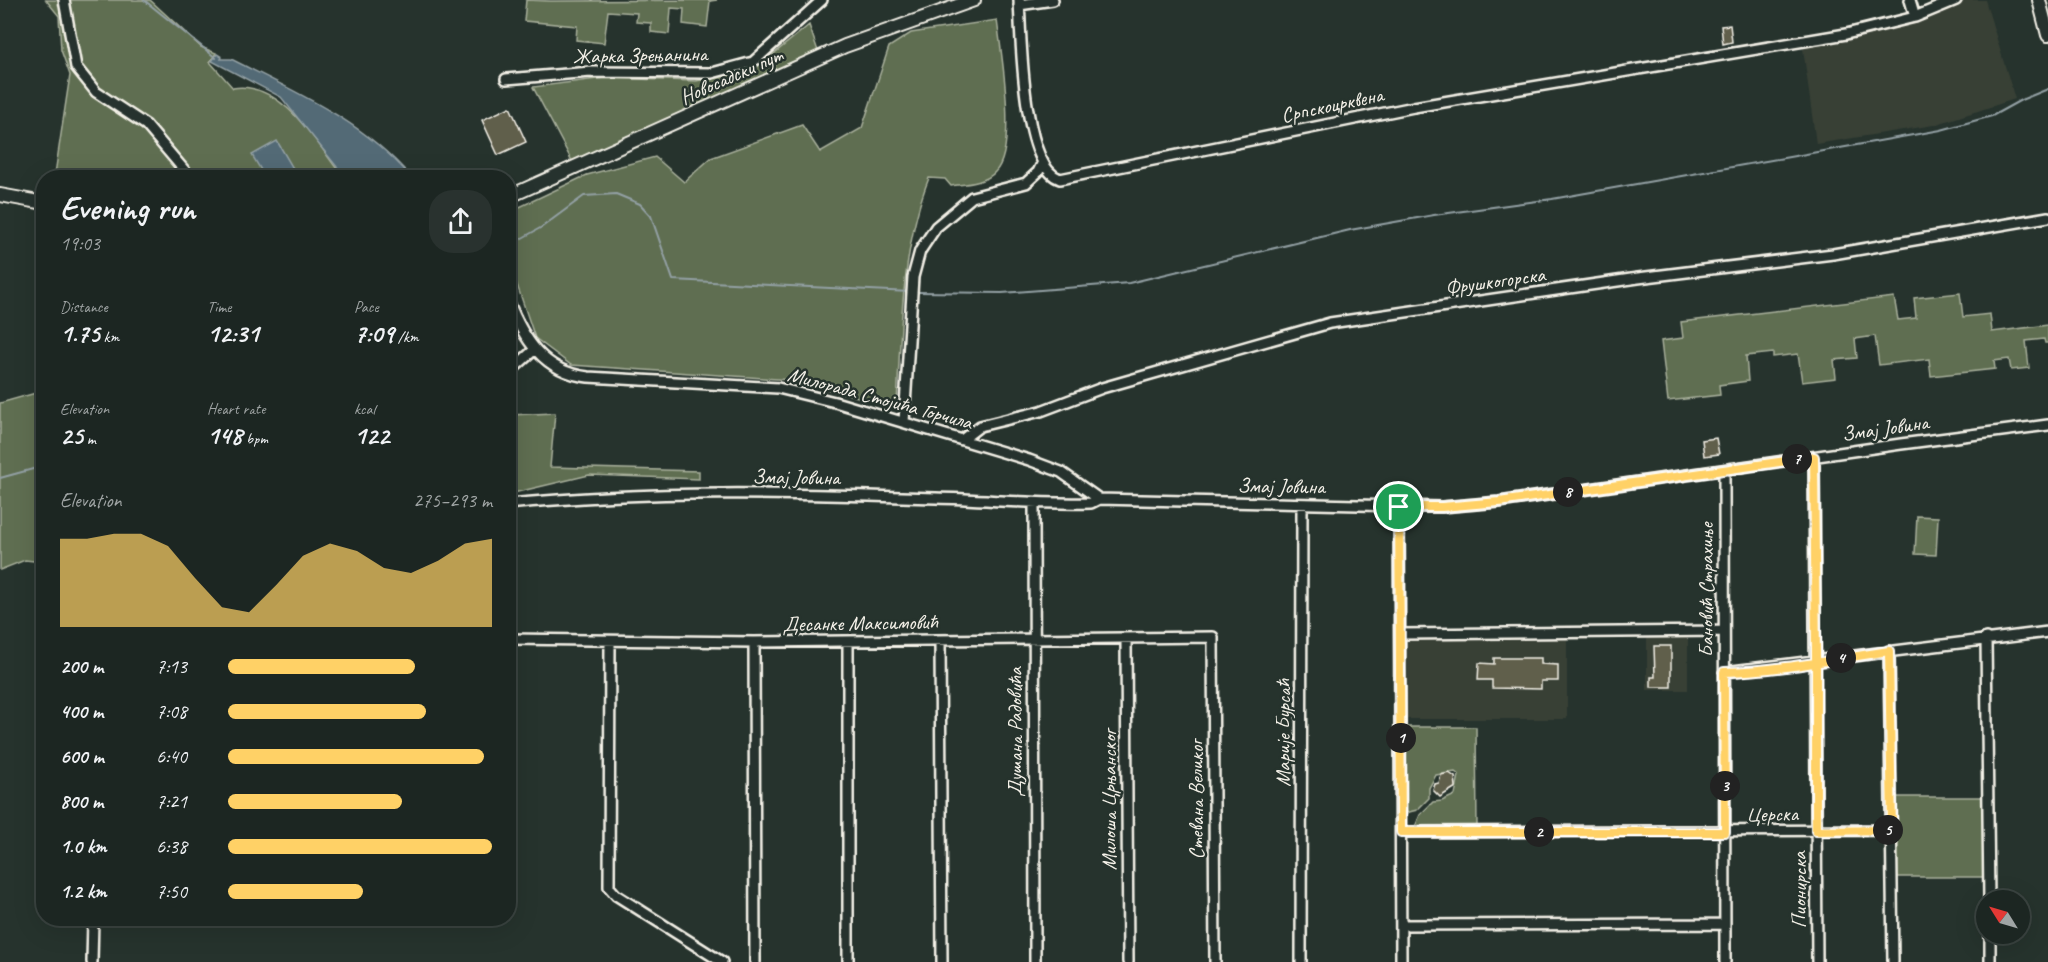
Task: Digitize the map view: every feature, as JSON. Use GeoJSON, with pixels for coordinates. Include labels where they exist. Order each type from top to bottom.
{"type":"FeatureCollection","features":[{"type":"Feature","properties":{"kind":"main road","name":"Новосадски пут"},"geometry":{"type":"LineString","coordinates":[[516,194],[844,46],[974,0]]}},
{"type":"Feature","properties":{"kind":"main road"},"geometry":{"type":"LineString","coordinates":[[2039,0],[2048,35]]}},
{"type":"Feature","properties":{"kind":"main road"},"geometry":{"type":"LineString","coordinates":[[516,200],[524,190]]}},
{"type":"Feature","properties":{"kind":"main road"},"geometry":{"type":"LineString","coordinates":[[0,195],[36,202]]}},
{"type":"Feature","properties":{"kind":"street"},"geometry":{"type":"LineString","coordinates":[[64,0],[76,67],[96,92],[146,125],[184,170]]}},
{"type":"Feature","properties":{"kind":"street","name":"Жарка Зрењанина"},"geometry":{"type":"LineString","coordinates":[[506,79],[591,72],[712,73],[753,62],[822,0]]}},
{"type":"Feature","properties":{"kind":"street"},"geometry":{"type":"LineString","coordinates":[[904,422],[913,277],[920,251],[936,227],[972,197],[1026,183],[1038,172],[1042,164],[1036,151],[1026,92],[1020,42],[1019,3],[1053,0]]}},
{"type":"Feature","properties":{"kind":"street"},"geometry":{"type":"LineString","coordinates":[[1910,0],[1915,17]]}},
{"type":"Feature","properties":{"kind":"street","name":"Српскоцрквена"},"geometry":{"type":"LineString","coordinates":[[1042,164],[1054,177],[1060,179],[1414,107],[1868,30],[1915,17],[1956,0]]}},
{"type":"Feature","properties":{"kind":"street","name":"Фрушкогорска"},"geometry":{"type":"LineString","coordinates":[[963,439],[980,426],[1041,411],[1102,388],[1330,323],[1638,278],[1833,254],[2048,217]]}},
{"type":"Feature","properties":{"kind":"street"},"geometry":{"type":"LineString","coordinates":[[516,319],[523,335],[534,350],[516,366]]}},
{"type":"Feature","properties":{"kind":"street","name":"Милорада Стојића Горчила"},"geometry":{"type":"LineString","coordinates":[[534,350],[555,366],[581,377],[778,388],[963,439],[1061,472],[1099,499]]}},
{"type":"Feature","properties":{"kind":"street","name":"Змај Јовина"},"geometry":{"type":"LineString","coordinates":[[516,503],[627,496],[745,493],[1034,503],[1091,503],[1099,499],[1458,507],[2048,425]]}},
{"type":"Feature","properties":{"kind":"street","name":"Пионирска"},"geometry":{"type":"LineString","coordinates":[[1814,457],[1817,962]]}},
{"type":"Feature","properties":{"kind":"street","name":"Бановић Страхиње"},"geometry":{"type":"LineString","coordinates":[[1724,470],[1725,962]]}},
{"type":"Feature","properties":{"kind":"street","name":"Душана Радовића"},"geometry":{"type":"LineString","coordinates":[[1034,503],[1032,639],[1035,962]]}},
{"type":"Feature","properties":{"kind":"street","name":"Марије Бурсаћ"},"geometry":{"type":"LineString","coordinates":[[1301,962],[1302,504]]}},
{"type":"Feature","properties":{"kind":"street"},"geometry":{"type":"LineString","coordinates":[[1399,507],[1401,962]]}},
{"type":"Feature","properties":{"kind":"street"},"geometry":{"type":"LineString","coordinates":[[1401,634],[1724,631]]}},
{"type":"Feature","properties":{"kind":"street"},"geometry":{"type":"LineString","coordinates":[[1724,672],[2048,632]]}},
{"type":"Feature","properties":{"kind":"street","name":"Десанке Максимовић"},"geometry":{"type":"LineString","coordinates":[[516,639],[848,642],[1213,637]]}},
{"type":"Feature","properties":{"kind":"street","name":"Стевана Великог"},"geometry":{"type":"LineString","coordinates":[[1213,637],[1215,962]]}},
{"type":"Feature","properties":{"kind":"street","name":"Милоша Црњанског"},"geometry":{"type":"LineString","coordinates":[[1126,638],[1128,962]]}},
{"type":"Feature","properties":{"kind":"street"},"geometry":{"type":"LineString","coordinates":[[1986,638],[1989,890]]}},
{"type":"Feature","properties":{"kind":"street"},"geometry":{"type":"LineString","coordinates":[[940,640],[942,962]]}},
{"type":"Feature","properties":{"kind":"street"},"geometry":{"type":"LineString","coordinates":[[610,641],[611,890],[722,962]]}},
{"type":"Feature","properties":{"kind":"street"},"geometry":{"type":"LineString","coordinates":[[754,642],[755,962]]}},
{"type":"Feature","properties":{"kind":"street"},"geometry":{"type":"LineString","coordinates":[[848,642],[848,962]]}},
{"type":"Feature","properties":{"kind":"street"},"geometry":{"type":"LineString","coordinates":[[1889,651],[1893,962]]}},
{"type":"Feature","properties":{"kind":"street","name":"Церска"},"geometry":{"type":"LineString","coordinates":[[1401,832],[1892,830]]}},
{"type":"Feature","properties":{"kind":"street"},"geometry":{"type":"LineString","coordinates":[[1401,925],[1725,924]]}},
{"type":"Feature","properties":{"kind":"street"},"geometry":{"type":"LineString","coordinates":[[92,962],[93,926]]}},
{"type":"Feature","properties":{"kind":"street"},"geometry":{"type":"LineString","coordinates":[[1990,944],[1990,962]]}},
{"type":"Feature","properties":{"kind":"shaded area"},"geometry":{"type":"Polygon","coordinates":[[[1956,0],[1985,0],[2015,99],[1934,125],[1816,144],[1802,41],[1846,34],[1956,0]]]}},
{"type":"Feature","properties":{"kind":"shaded area"},"geometry":{"type":"Polygon","coordinates":[[[1688,636],[1688,690],[1647,690],[1647,637],[1688,636]]]}},
{"type":"Feature","properties":{"kind":"shaded area"},"geometry":{"type":"Polygon","coordinates":[[[1567,637],[1567,719],[1404,719],[1404,638],[1567,637]]]}},
{"type":"Feature","properties":{"kind":"green space"},"geometry":{"type":"Polygon","coordinates":[[[46,0],[150,0],[201,47],[216,53],[210,62],[233,88],[251,88],[267,94],[297,117],[338,170],[56,170],[70,75],[61,50],[59,16],[46,0]]]}},
{"type":"Feature","properties":{"kind":"green space"},"geometry":{"type":"Polygon","coordinates":[[[526,0],[717,0],[710,1],[707,27],[683,24],[684,9],[671,8],[669,34],[651,32],[651,23],[636,22],[637,13],[608,11],[604,43],[576,40],[577,26],[524,21],[526,0]]]}},
{"type":"Feature","properties":{"kind":"green space"},"geometry":{"type":"Polygon","coordinates":[[[997,20],[1007,122],[1002,160],[991,176],[975,182],[951,186],[945,179],[929,178],[920,204],[908,261],[901,321],[897,407],[792,380],[571,365],[535,338],[516,282],[516,209],[587,175],[655,157],[684,182],[711,158],[802,125],[820,152],[862,128],[889,47],[911,33],[997,20]]]}},
{"type":"Feature","properties":{"kind":"green space"},"geometry":{"type":"Polygon","coordinates":[[[809,25],[819,54],[572,161],[533,87],[605,78],[696,81],[742,73],[766,60],[809,25]]]}},
{"type":"Feature","properties":{"kind":"green space"},"geometry":{"type":"Polygon","coordinates":[[[1960,293],[1963,317],[1990,314],[1992,332],[2048,325],[2048,343],[2045,343],[2044,339],[2026,341],[2029,368],[2011,370],[2009,359],[1994,361],[1995,369],[1931,376],[1929,359],[1879,365],[1875,336],[1855,339],[1857,358],[1834,360],[1836,378],[1802,382],[1798,354],[1773,357],[1773,353],[1746,356],[1748,381],[1719,385],[1720,395],[1668,401],[1661,341],[1683,338],[1681,322],[1894,297],[1898,320],[1916,318],[1914,298],[1960,293]]]}},
{"type":"Feature","properties":{"kind":"green space"},"geometry":{"type":"Polygon","coordinates":[[[36,393],[36,561],[25,560],[0,570],[0,403],[36,393]]]}},
{"type":"Feature","properties":{"kind":"green space"},"geometry":{"type":"Polygon","coordinates":[[[555,413],[550,467],[699,471],[699,479],[589,475],[516,492],[516,415],[555,413]]]}},
{"type":"Feature","properties":{"kind":"green space"},"geometry":{"type":"Polygon","coordinates":[[[1917,516],[1938,517],[1936,555],[1915,554],[1917,516]]]}},
{"type":"Feature","properties":{"kind":"green space"},"geometry":{"type":"Polygon","coordinates":[[[1407,727],[1476,727],[1477,827],[1415,827],[1420,815],[1433,802],[1455,795],[1459,775],[1455,772],[1436,775],[1429,788],[1429,798],[1417,810],[1405,813],[1407,727]]]}},
{"type":"Feature","properties":{"kind":"green space"},"geometry":{"type":"Polygon","coordinates":[[[1896,797],[1985,797],[1985,877],[1896,877],[1896,797]]]}},
{"type":"Feature","properties":{"kind":"water"},"geometry":{"type":"Polygon","coordinates":[[[217,54],[222,57],[221,59],[231,59],[327,109],[372,140],[404,170],[339,170],[281,97],[212,61],[217,54]]]}},
{"type":"Feature","properties":{"kind":"water"},"geometry":{"type":"Polygon","coordinates":[[[277,141],[294,170],[261,170],[252,155],[277,141]]]}},
{"type":"Feature","properties":{"kind":"building"},"geometry":{"type":"Polygon","coordinates":[[[1730,25],[1732,42],[1723,44],[1721,26],[1730,25]]]}},
{"type":"Feature","properties":{"kind":"building"},"geometry":{"type":"Polygon","coordinates":[[[510,107],[526,142],[498,155],[482,120],[510,107]]]}},
{"type":"Feature","properties":{"kind":"building"},"geometry":{"type":"Polygon","coordinates":[[[1716,438],[1719,454],[1704,456],[1702,440],[1716,438]]]}},
{"type":"Feature","properties":{"kind":"building"},"geometry":{"type":"Polygon","coordinates":[[[1654,646],[1671,646],[1671,687],[1651,687],[1651,677],[1655,677],[1654,646]]]}},
{"type":"Feature","properties":{"kind":"building"},"geometry":{"type":"Polygon","coordinates":[[[1494,658],[1541,658],[1541,664],[1558,665],[1558,681],[1541,681],[1541,689],[1492,688],[1492,680],[1478,680],[1479,663],[1494,664],[1494,658]]]}},
{"type":"Feature","properties":{"kind":"building"},"geometry":{"type":"Polygon","coordinates":[[[1449,773],[1455,777],[1456,787],[1440,797],[1433,790],[1435,784],[1439,783],[1441,775],[1449,773]]]}},
{"type":"Feature","properties":{"kind":"waterway"},"geometry":{"type":"LineString","coordinates":[[144,0],[216,58]]}},
{"type":"Feature","properties":{"kind":"waterway"},"geometry":{"type":"LineString","coordinates":[[916,292],[1002,293],[1129,283],[1350,230],[1434,215],[1552,199],[1941,130],[1992,116],[2021,100],[2048,89]]}},
{"type":"Feature","properties":{"kind":"waterway"},"geometry":{"type":"LineString","coordinates":[[516,242],[542,227],[584,196],[616,194],[640,204],[651,216],[673,280],[910,292]]}},
{"type":"Feature","properties":{"kind":"waterway"},"geometry":{"type":"LineString","coordinates":[[0,478],[36,468]]}},
{"type":"Feature","properties":{"kind":"route"},"geometry":{"type":"LineString","coordinates":[[1399,507],[1401,832],[1725,832],[1724,672],[1755,670],[1816,662],[1889,651],[1892,830],[1816,831],[1816,672],[1816,662],[1816,656],[1814,457],[1458,507],[1399,507]]}}]}
